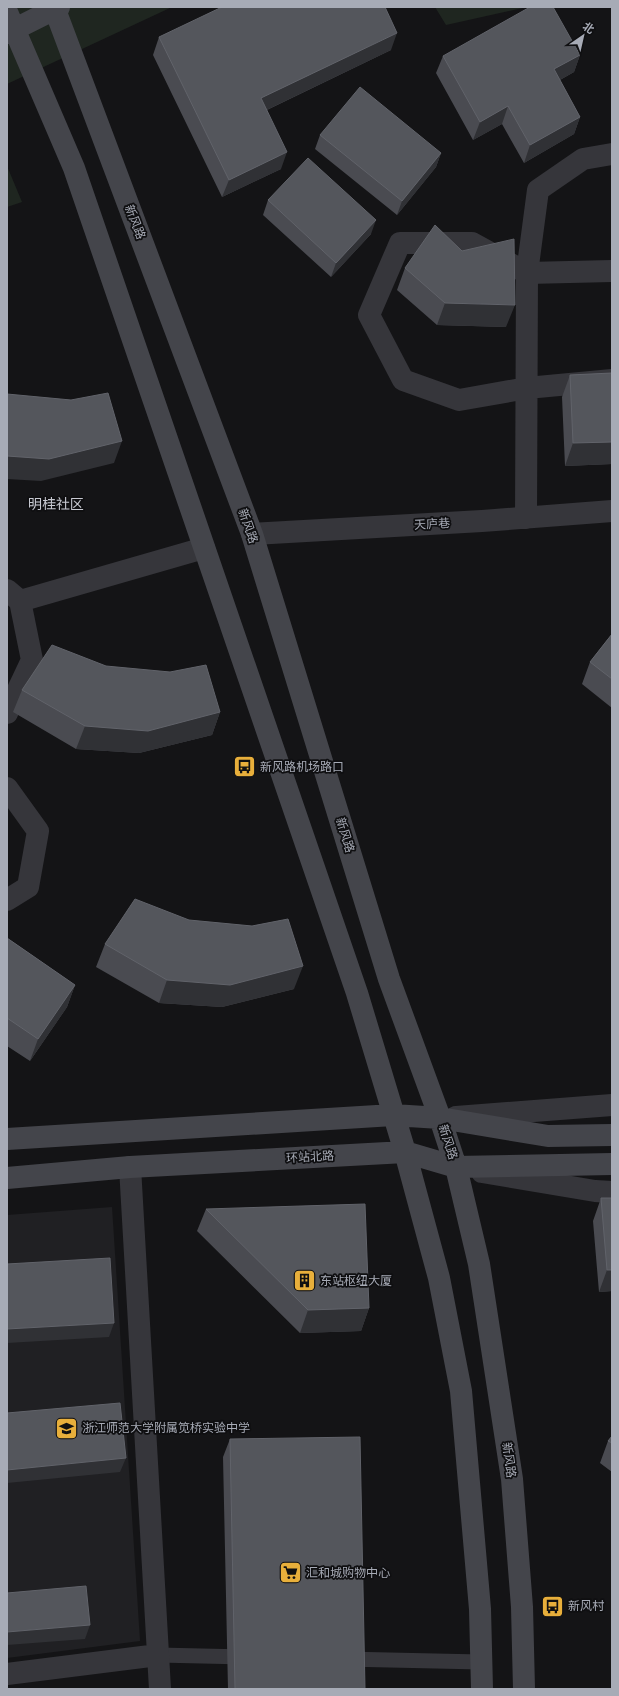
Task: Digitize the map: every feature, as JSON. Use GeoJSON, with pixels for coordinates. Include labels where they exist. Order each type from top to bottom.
{"type":"FeatureCollection","features":[{"type":"Feature","properties":{"kind":"main road"},"geometry":{"type":"LineString","coordinates":[[56,8],[10,25],[74,168],[357,992],[405,1152],[439,1278],[461,1391],[480,1609],[482,1689]]}},
{"type":"Feature","properties":{"kind":"main road","name":"新风路"},"geometry":{"type":"LineString","coordinates":[[56,8],[252,534],[390,979],[456,1167],[479,1264],[512,1479],[522,1607],[524,1689]]}},
{"type":"Feature","properties":{"kind":"main road"},"geometry":{"type":"LineString","coordinates":[[7,1139],[394,1115],[440,1118],[548,1136],[612,1135]]}},
{"type":"Feature","properties":{"kind":"main road","name":"环站北路"},"geometry":{"type":"LineString","coordinates":[[7,1178],[130,1167],[405,1152],[456,1167],[612,1164]]}},
{"type":"Feature","properties":{"kind":"street"},"geometry":{"type":"LineString","coordinates":[[526,518],[528,273],[538,190],[583,159],[612,154]]}},
{"type":"Feature","properties":{"kind":"street"},"geometry":{"type":"LineString","coordinates":[[612,271],[528,273],[472,243],[400,243],[369,315],[403,380],[459,400],[527,388],[612,380]]}},
{"type":"Feature","properties":{"kind":"street","name":"天庐巷"},"geometry":{"type":"LineString","coordinates":[[252,534],[526,518],[612,511]]}},
{"type":"Feature","properties":{"kind":"street"},"geometry":{"type":"LineString","coordinates":[[7,713],[32,660],[14,595],[204,548]]}},
{"type":"Feature","properties":{"kind":"street"},"geometry":{"type":"LineString","coordinates":[[7,788],[38,831],[28,887],[7,900]]}},
{"type":"Feature","properties":{"kind":"street"},"geometry":{"type":"LineString","coordinates":[[440,1118],[612,1105]]}},
{"type":"Feature","properties":{"kind":"street"},"geometry":{"type":"LineString","coordinates":[[130,1167],[160,1689]]}},
{"type":"Feature","properties":{"kind":"street"},"geometry":{"type":"LineString","coordinates":[[456,1167],[595,1192],[612,1192]]}},
{"type":"Feature","properties":{"kind":"street"},"geometry":{"type":"LineString","coordinates":[[7,1674],[158,1655]]}},
{"type":"Feature","properties":{"kind":"lane"},"geometry":{"type":"LineString","coordinates":[[158,1655],[260,1657]]}},
{"type":"Feature","properties":{"kind":"lane"},"geometry":{"type":"LineString","coordinates":[[331,1659],[481,1662]]}},
{"type":"Feature","properties":{"kind":"shaded area"},"geometry":{"type":"Polygon","coordinates":[[[7,7],[172,7],[7,84],[7,7]]]}},
{"type":"Feature","properties":{"kind":"shaded area"},"geometry":{"type":"Polygon","coordinates":[[[435,7],[527,7],[446,25],[435,7]]]}},
{"type":"Feature","properties":{"kind":"shaded area"},"geometry":{"type":"Polygon","coordinates":[[[7,166],[22,202],[7,207],[7,166]]]}},
{"type":"Feature","properties":{"kind":"shaded area","name":"浙江师范大学附属笕桥实验中学"},"geometry":{"type":"Polygon","coordinates":[[[112,1207],[140,1641],[7,1658],[7,1215],[112,1207]]]}},
{"type":"Feature","properties":{"kind":"building"},"geometry":{"type":"Polygon","coordinates":[[[222,7],[385,7],[397,33],[261,98],[287,152],[229,180],[159,37],[222,7]]]}},
{"type":"Feature","properties":{"kind":"building"},"geometry":{"type":"Polygon","coordinates":[[[530,7],[553,7],[580,55],[554,69],[580,117],[530,145],[508,106],[480,122],[443,56],[530,7]]]}},
{"type":"Feature","properties":{"kind":"building"},"geometry":{"type":"Polygon","coordinates":[[[360,87],[441,153],[402,201],[320,135],[360,87]]]}},
{"type":"Feature","properties":{"kind":"building"},"geometry":{"type":"Polygon","coordinates":[[[308,158],[376,220],[336,263],[268,200],[308,158]]]}},
{"type":"Feature","properties":{"kind":"building"},"geometry":{"type":"Polygon","coordinates":[[[435,225],[462,251],[514,239],[515,305],[445,303],[405,268],[435,225]]]}},
{"type":"Feature","properties":{"kind":"building"},"geometry":{"type":"Polygon","coordinates":[[[612,373],[612,442],[573,443],[570,375],[612,373]]]}},
{"type":"Feature","properties":{"kind":"building"},"geometry":{"type":"Polygon","coordinates":[[[108,393],[122,441],[49,459],[7,456],[7,394],[71,400],[108,393]]]}},
{"type":"Feature","properties":{"kind":"building"},"geometry":{"type":"Polygon","coordinates":[[[612,634],[612,679],[590,662],[612,634]]]}},
{"type":"Feature","properties":{"kind":"building"},"geometry":{"type":"Polygon","coordinates":[[[52,645],[106,666],[170,672],[206,665],[220,712],[148,731],[85,726],[22,690],[52,645]]]}},
{"type":"Feature","properties":{"kind":"building"},"geometry":{"type":"Polygon","coordinates":[[[135,899],[189,920],[252,926],[288,919],[303,966],[230,985],[167,980],[105,944],[135,899]]]}},
{"type":"Feature","properties":{"kind":"building"},"geometry":{"type":"Polygon","coordinates":[[[7,938],[75,985],[38,1039],[7,1018],[7,938]]]}},
{"type":"Feature","properties":{"kind":"building"},"geometry":{"type":"Polygon","coordinates":[[[601,1198],[612,1198],[612,1270],[607,1270],[601,1198]]]}},
{"type":"Feature","properties":{"kind":"building","name":"东站枢纽大厦"},"geometry":{"type":"Polygon","coordinates":[[[365,1204],[369,1308],[308,1310],[206,1209],[365,1204]]]}},
{"type":"Feature","properties":{"kind":"building"},"geometry":{"type":"Polygon","coordinates":[[[110,1258],[114,1323],[7,1329],[7,1264],[110,1258]]]}},
{"type":"Feature","properties":{"kind":"building"},"geometry":{"type":"Polygon","coordinates":[[[120,1403],[126,1458],[7,1470],[7,1413],[120,1403]]]}},
{"type":"Feature","properties":{"kind":"building"},"geometry":{"type":"Polygon","coordinates":[[[612,1436],[612,1443],[608,1441],[612,1436]]]}},
{"type":"Feature","properties":{"kind":"building","name":"汇和城购物中心"},"geometry":{"type":"Polygon","coordinates":[[[360,1437],[365,1689],[235,1689],[230,1439],[360,1437]]]}},
{"type":"Feature","properties":{"kind":"building"},"geometry":{"type":"Polygon","coordinates":[[[86,1586],[90,1625],[7,1632],[7,1593],[86,1586]]]}},
{"type":"Feature","properties":{"kind":"place","name":"新风路机场路口"},"geometry":{"type":"Point","coordinates":[244,767]}},
{"type":"Feature","properties":{"kind":"place","name":"东站枢纽大厦"},"geometry":{"type":"Point","coordinates":[304,1281]}},
{"type":"Feature","properties":{"kind":"place","name":"浙江师范大学附属笕桥实验中学"},"geometry":{"type":"Point","coordinates":[66,1428]}},
{"type":"Feature","properties":{"kind":"place","name":"汇和城购物中心"},"geometry":{"type":"Point","coordinates":[291,1573]}},
{"type":"Feature","properties":{"kind":"place","name":"新风村"},"geometry":{"type":"Point","coordinates":[552,1606]}},
{"type":"Feature","properties":{"kind":"district","name":"明桂社区"},"geometry":{"type":"Point","coordinates":[56,504]}}]}
